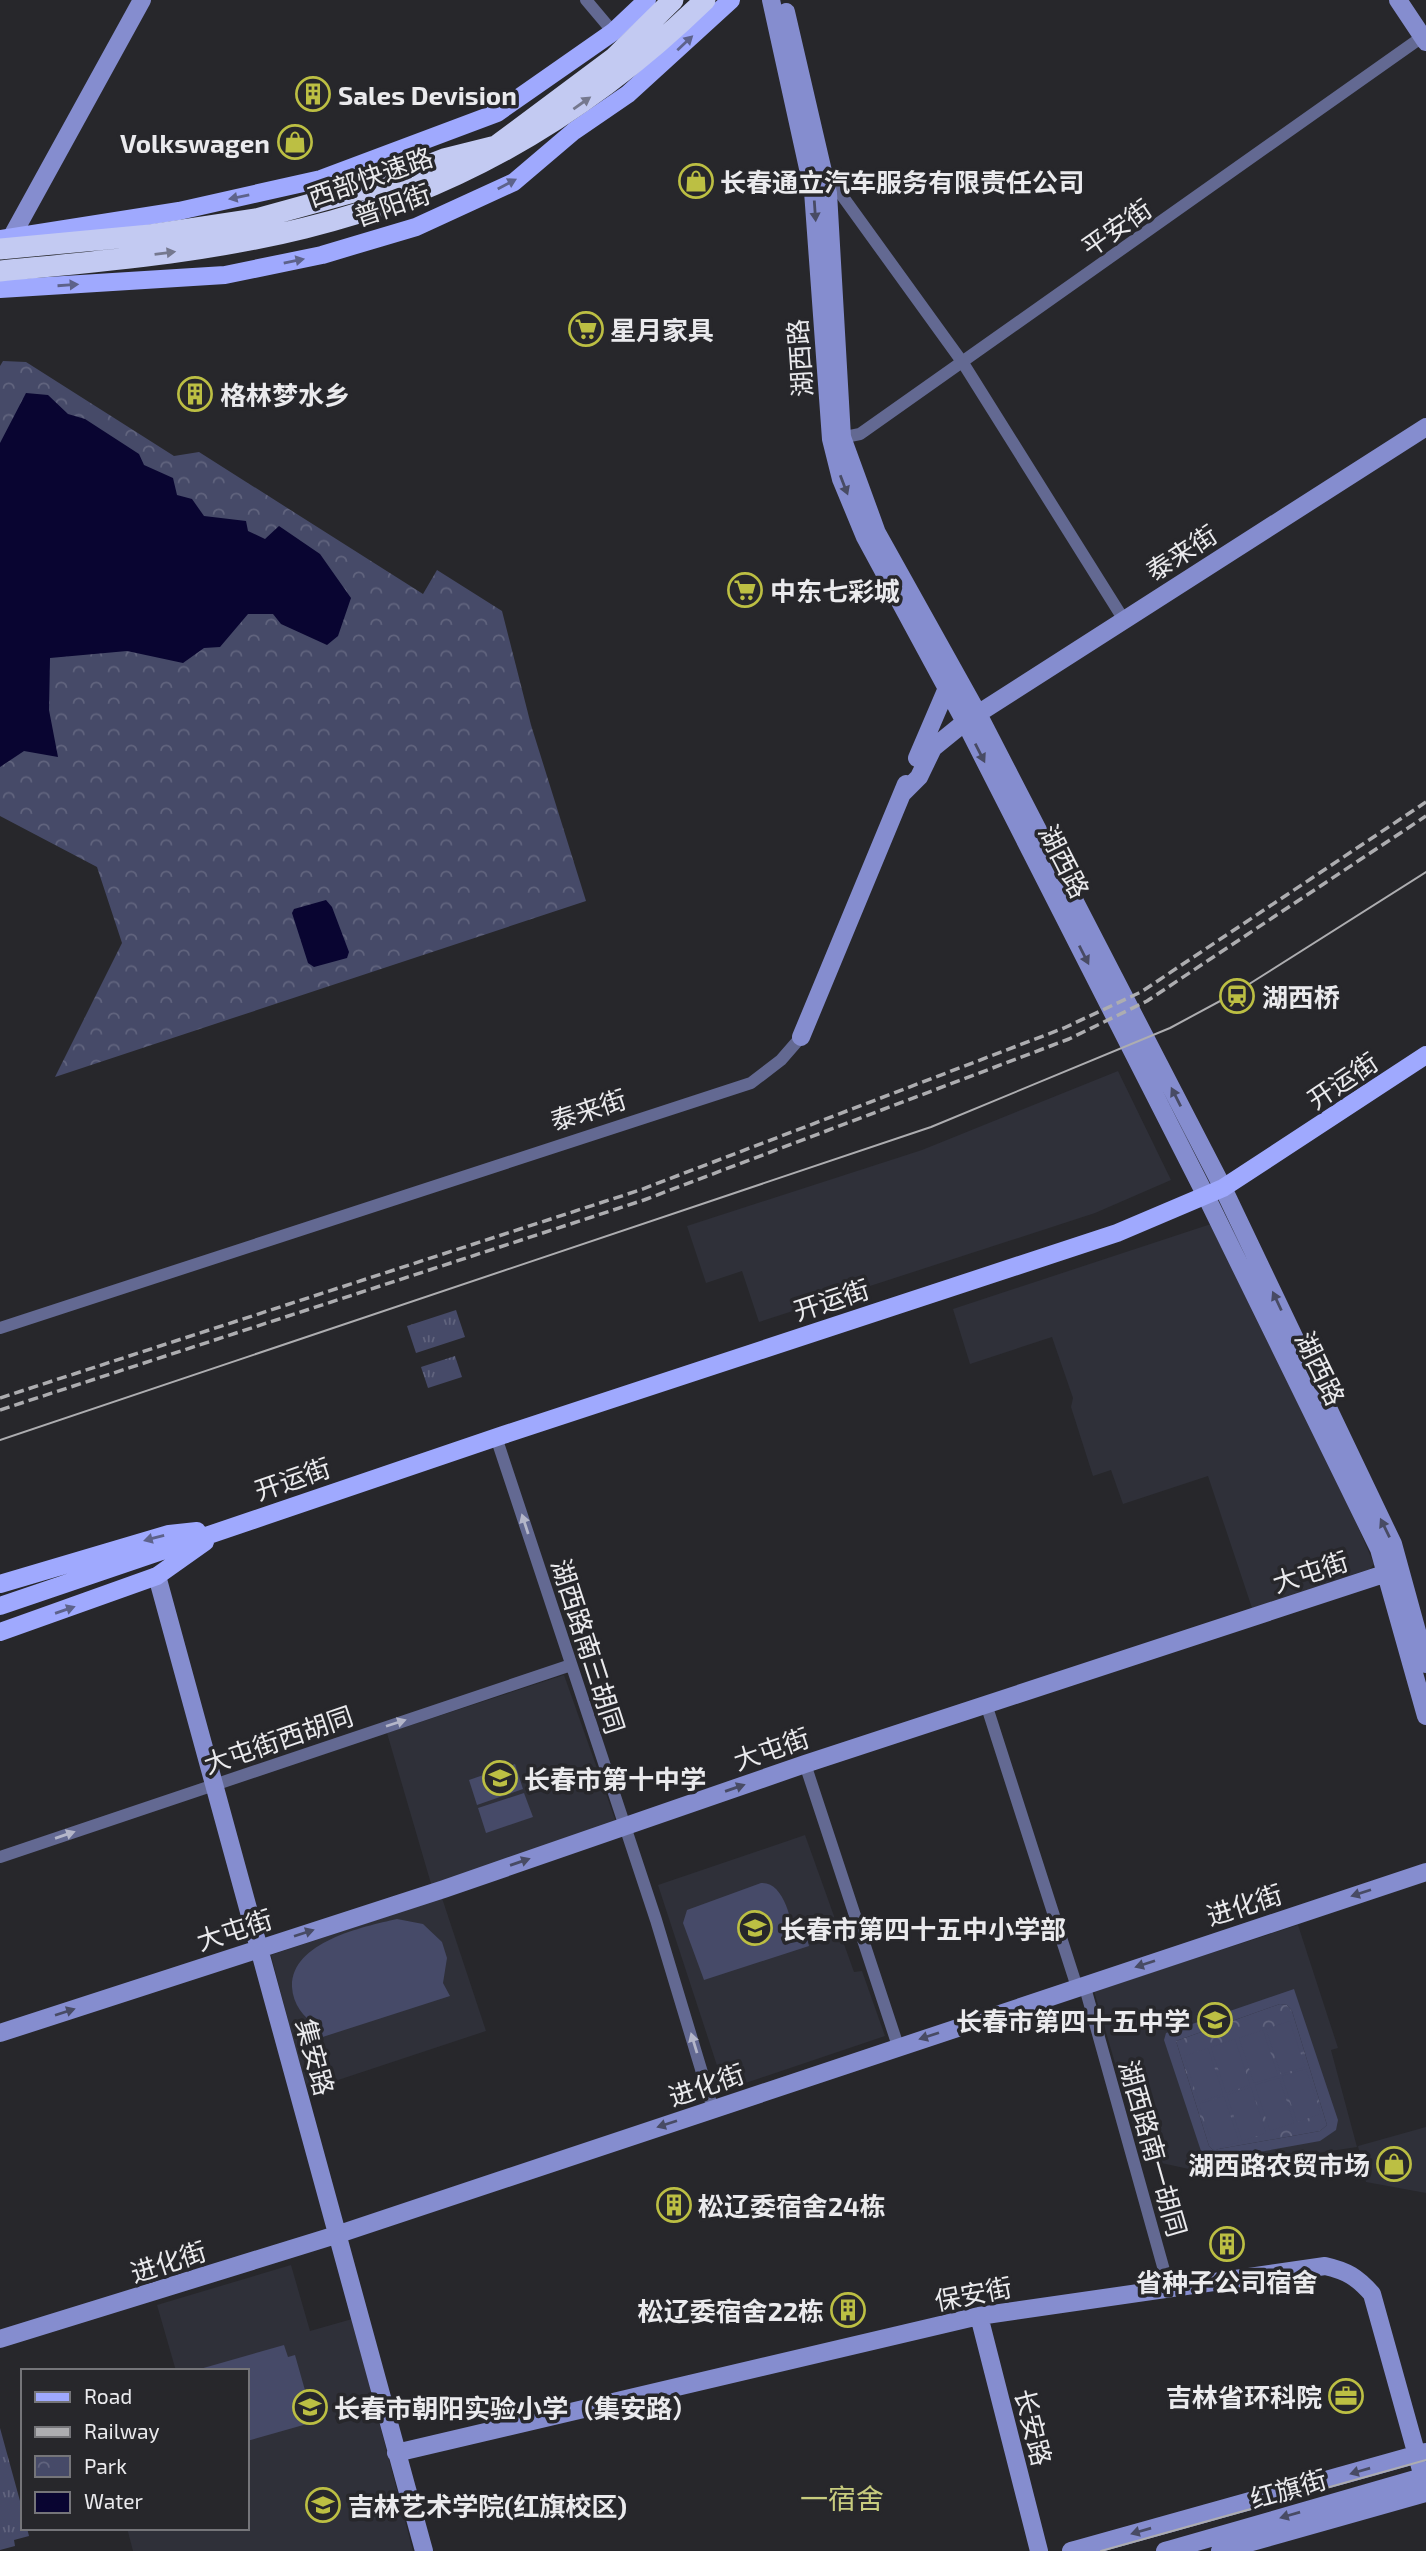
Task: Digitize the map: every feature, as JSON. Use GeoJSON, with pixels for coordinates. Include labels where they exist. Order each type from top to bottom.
{"type":"FeatureCollection","features":[{"type":"Feature","properties":{"kind":"highway","name":"西部快速路"},"geometry":{"type":"LineString","coordinates":[[3,242],[150,235],[256,219],[372,187],[444,159],[496,146],[614,58],[673,0]]}},
{"type":"Feature","properties":{"kind":"highway","name":"西部快速路"},"geometry":{"type":"LineString","coordinates":[[0,271],[171,253],[276,235],[367,210],[440,183],[525,140],[587,100],[660,43],[705,0]]}},
{"type":"Feature","properties":{"kind":"highway"},"geometry":{"type":"LineString","coordinates":[[0,287],[64,264]]}},
{"type":"Feature","properties":{"kind":"main road","name":"普阳街"},"geometry":{"type":"LineString","coordinates":[[3,242],[179,211],[321,179],[497,113],[613,32],[647,0]]}},
{"type":"Feature","properties":{"kind":"main road","name":"普阳街"},"geometry":{"type":"LineString","coordinates":[[0,287],[225,275],[322,255],[416,227],[514,182],[574,131],[628,94],[732,0]]}},
{"type":"Feature","properties":{"kind":"main road","name":"开运街"},"geometry":{"type":"LineString","coordinates":[[0,1606],[145,1559],[222,1529],[496,1437],[1117,1233],[1223,1188],[1426,1055]]}},
{"type":"Feature","properties":{"kind":"main road","name":"开运街"},"geometry":{"type":"LineString","coordinates":[[0,1632],[157,1576],[222,1529]]}},
{"type":"Feature","properties":{"kind":"main road","name":"开运街"},"geometry":{"type":"LineString","coordinates":[[0,1584],[169,1534],[222,1529]]}},
{"type":"Feature","properties":{"kind":"street"},"geometry":{"type":"LineString","coordinates":[[0,264],[3,242],[142,0]]}},
{"type":"Feature","properties":{"kind":"street"},"geometry":{"type":"LineString","coordinates":[[586,0],[613,32]]}},
{"type":"Feature","properties":{"kind":"street","name":"湖西路"},"geometry":{"type":"LineString","coordinates":[[771,0],[813,191],[841,479],[865,537],[947,689],[972,718],[1223,1188],[1393,1544],[1393,1569],[1426,1716]]}},
{"type":"Feature","properties":{"kind":"street","name":"湖西路"},"geometry":{"type":"LineString","coordinates":[[783,0],[828,193],[836,438],[877,533],[954,671],[972,718],[1206,1196],[1393,1569],[1426,1664]]}},
{"type":"Feature","properties":{"kind":"street"},"geometry":{"type":"LineString","coordinates":[[1398,0],[1424,40]]}},
{"type":"Feature","properties":{"kind":"street","name":"平安街"},"geometry":{"type":"LineString","coordinates":[[836,438],[860,434],[1424,40]]}},
{"type":"Feature","properties":{"kind":"street"},"geometry":{"type":"LineString","coordinates":[[822,169],[963,363],[1124,620]]}},
{"type":"Feature","properties":{"kind":"street","name":"泰来街"},"geometry":{"type":"LineString","coordinates":[[902,794],[919,778],[933,748],[972,718],[1426,427]]}},
{"type":"Feature","properties":{"kind":"street","name":"泰来街"},"geometry":{"type":"LineString","coordinates":[[0,1328],[751,1083],[781,1060],[801,1037],[954,671]]}},
{"type":"Feature","properties":{"kind":"street","name":"湖西路南三胡同"},"geometry":{"type":"LineString","coordinates":[[496,1437],[656,1920],[713,2109]]}},
{"type":"Feature","properties":{"kind":"street","name":"大屯街"},"geometry":{"type":"LineString","coordinates":[[0,2033],[1393,1569]]}},
{"type":"Feature","properties":{"kind":"street","name":"集安路"},"geometry":{"type":"LineString","coordinates":[[157,1576],[424,2551]]}},
{"type":"Feature","properties":{"kind":"street","name":"大屯街西胡同"},"geometry":{"type":"LineString","coordinates":[[0,1857],[571,1665]]}},
{"type":"Feature","properties":{"kind":"street","name":"湖西路南一胡同"},"geometry":{"type":"LineString","coordinates":[[986,1704],[1075,1981],[1086,1991],[1169,2288]]}},
{"type":"Feature","properties":{"kind":"street"},"geometry":{"type":"LineString","coordinates":[[805,1764],[898,2046]]}},
{"type":"Feature","properties":{"kind":"street","name":"进化街"},"geometry":{"type":"LineString","coordinates":[[0,2339],[336,2235],[1426,1872]]}},
{"type":"Feature","properties":{"kind":"street","name":"保安街"},"geometry":{"type":"LineString","coordinates":[[396,2453],[979,2316],[1325,2266],[1344,2270],[1359,2279],[1372,2294],[1421,2454],[1425,2482]]}},
{"type":"Feature","properties":{"kind":"street","name":"长安路"},"geometry":{"type":"LineString","coordinates":[[979,2316],[1039,2551]]}},
{"type":"Feature","properties":{"kind":"street"},"geometry":{"type":"LineString","coordinates":[[1071,2551],[1421,2454]]}},
{"type":"Feature","properties":{"kind":"street","name":"红旗街"},"geometry":{"type":"LineString","coordinates":[[1220,2551],[1246,2547],[1425,2482]]}},
{"type":"Feature","properties":{"kind":"street","name":"红旗街"},"geometry":{"type":"LineString","coordinates":[[1165,2551],[1425,2482]]}},
{"type":"Feature","properties":{"kind":"shaded area"},"geometry":{"type":"Polygon","coordinates":[[[1118,1071],[1171,1180],[1095,1213],[759,1322],[742,1271],[706,1283],[687,1226],[922,1150],[1118,1071]]]}},
{"type":"Feature","properties":{"kind":"shaded area"},"geometry":{"type":"Polygon","coordinates":[[[1211,1224],[1333,1469],[1374,1564],[1370,1569],[1252,1608],[1208,1476],[1123,1504],[1111,1470],[1093,1476],[1071,1407],[1073,1398],[1052,1337],[970,1364],[953,1309],[1211,1224]]]}},
{"type":"Feature","properties":{"kind":"shaded area","name":"长春市第十中学"},"geometry":{"type":"Polygon","coordinates":[[[564,1675],[616,1822],[432,1887],[387,1733],[564,1675]]]}},
{"type":"Feature","properties":{"kind":"shaded area","name":"长春市第四十五中小学部"},"geometry":{"type":"Polygon","coordinates":[[[805,1835],[854,1972],[862,1971],[885,2036],[725,2090],[658,1885],[805,1835]]]}},
{"type":"Feature","properties":{"kind":"shaded area"},"geometry":{"type":"Polygon","coordinates":[[[442,1898],[486,2031],[308,2090],[286,2022],[288,2020],[271,1955],[442,1898]]]}},
{"type":"Feature","properties":{"kind":"shaded area","name":"长春市第四十五中学"},"geometry":{"type":"Polygon","coordinates":[[[1298,1925],[1338,2048],[1331,2050],[1357,2147],[1198,2171],[1143,2159],[1094,1991],[1298,1925]]]}},
{"type":"Feature","properties":{"kind":"shaded area","name":"湖西路农贸市场"},"geometry":{"type":"Polygon","coordinates":[[[1426,2127],[1426,2193],[1366,2182],[1358,2146],[1426,2127]]]}},
{"type":"Feature","properties":{"kind":"shaded area","name":"长春市朝阳实验小学（集安路）"},"geometry":{"type":"Polygon","coordinates":[[[291,2265],[310,2331],[352,2319],[413,2551],[133,2551],[128,2530],[248,2530],[248,2369],[175,2369],[157,2305],[291,2265]]]}},
{"type":"Feature","properties":{"kind":"green space"},"geometry":{"type":"Polygon","coordinates":[[[3,361],[26,362],[174,456],[199,452],[423,594],[437,570],[502,611],[531,725],[586,901],[55,1077],[122,943],[97,867],[0,816],[0,366],[3,361]]]}},
{"type":"Feature","properties":{"kind":"green space"},"geometry":{"type":"Polygon","coordinates":[[[456,1310],[465,1337],[416,1353],[407,1326],[456,1310]]]}},
{"type":"Feature","properties":{"kind":"green space"},"geometry":{"type":"Polygon","coordinates":[[[455,1356],[462,1377],[428,1388],[421,1367],[455,1356]]]}},
{"type":"Feature","properties":{"kind":"green space"},"geometry":{"type":"Polygon","coordinates":[[[515,1764],[523,1789],[477,1805],[469,1780],[515,1764]]]}},
{"type":"Feature","properties":{"kind":"green space"},"geometry":{"type":"Polygon","coordinates":[[[524,1793],[533,1817],[486,1833],[478,1808],[524,1793]]]}},
{"type":"Feature","properties":{"kind":"green space"},"geometry":{"type":"Polygon","coordinates":[[[761,1883],[769,1884],[781,1896],[792,1924],[794,1942],[807,1938],[809,1946],[704,1980],[683,1923],[687,1910],[761,1883]]]}},
{"type":"Feature","properties":{"kind":"green space"},"geometry":{"type":"Polygon","coordinates":[[[397,1919],[423,1924],[442,1942],[447,1958],[443,1983],[450,1996],[304,2043],[300,2032],[317,2026],[300,2010],[294,1999],[292,1987],[295,1971],[303,1959],[331,1939],[397,1919]]]}},
{"type":"Feature","properties":{"kind":"green space"},"geometry":{"type":"Polygon","coordinates":[[[1294,1989],[1338,2120],[1336,2130],[1320,2141],[1215,2160],[1201,2151],[1164,2040],[1166,2033],[1294,1989]],[[1280,2004],[1176,2041],[1209,2146],[1213,2150],[1320,2131],[1327,2125],[1292,2011],[1287,2005],[1280,2004]]]}},
{"type":"Feature","properties":{"kind":"green space"},"geometry":{"type":"Polygon","coordinates":[[[1280,2004],[1287,2005],[1292,2011],[1327,2125],[1320,2131],[1213,2150],[1209,2146],[1176,2041],[1280,2004]]]}},
{"type":"Feature","properties":{"kind":"green space"},"geometry":{"type":"Polygon","coordinates":[[[1290,2021],[1305,2067],[1281,2074],[1266,2029],[1290,2021]]]}},
{"type":"Feature","properties":{"kind":"green space"},"geometry":{"type":"Polygon","coordinates":[[[1263,2030],[1278,2076],[1254,2083],[1239,2038],[1263,2030]]]}},
{"type":"Feature","properties":{"kind":"green space"},"geometry":{"type":"Polygon","coordinates":[[[1235,2039],[1250,2085],[1226,2093],[1211,2047],[1235,2039]]]}},
{"type":"Feature","properties":{"kind":"green space"},"geometry":{"type":"Polygon","coordinates":[[[1208,2048],[1223,2094],[1199,2102],[1184,2056],[1208,2048]]]}},
{"type":"Feature","properties":{"kind":"green space"},"geometry":{"type":"Polygon","coordinates":[[[1306,2069],[1321,2114],[1297,2122],[1282,2076],[1306,2069]]]}},
{"type":"Feature","properties":{"kind":"green space"},"geometry":{"type":"Polygon","coordinates":[[[1279,2078],[1294,2123],[1270,2131],[1255,2085],[1279,2078]]]}},
{"type":"Feature","properties":{"kind":"green space"},"geometry":{"type":"Polygon","coordinates":[[[1251,2087],[1266,2133],[1242,2141],[1227,2095],[1251,2087]]]}},
{"type":"Feature","properties":{"kind":"green space"},"geometry":{"type":"Polygon","coordinates":[[[1224,2096],[1239,2142],[1214,2150],[1199,2104],[1224,2096]]]}},
{"type":"Feature","properties":{"kind":"green space"},"geometry":{"type":"Polygon","coordinates":[[[284,2345],[288,2357],[295,2355],[314,2422],[248,2441],[248,2369],[200,2369],[284,2345]]]}},
{"type":"Feature","properties":{"kind":"green space"},"geometry":{"type":"Polygon","coordinates":[[[0,2428],[21,2505],[21,2530],[28,2530],[29,2536],[14,2540],[15,2546],[0,2550],[0,2428]]]}},
{"type":"Feature","properties":{"kind":"water"},"geometry":{"type":"Polygon","coordinates":[[[26,393],[48,395],[68,414],[85,419],[139,454],[144,465],[173,478],[177,495],[192,499],[204,516],[246,521],[248,531],[265,539],[279,526],[320,554],[351,598],[338,636],[327,645],[281,624],[273,614],[248,614],[220,647],[204,648],[183,663],[127,651],[50,658],[49,710],[58,757],[24,751],[0,767],[0,443],[26,393]]]}},
{"type":"Feature","properties":{"kind":"water"},"geometry":{"type":"Polygon","coordinates":[[[326,900],[332,907],[349,952],[347,958],[314,967],[308,963],[292,913],[294,909],[326,900]]]}},
{"type":"Feature","properties":{"kind":"tram line"},"geometry":{"type":"LineString","coordinates":[[0,1440],[931,1127],[1170,1028],[1235,993],[1426,872]]}},
{"type":"Feature","properties":{"kind":"tram line"},"geometry":{"type":"LineString","coordinates":[[1101,2551],[1426,2460]]}},
{"type":"Feature","properties":{"kind":"railway"},"geometry":{"type":"LineString","coordinates":[[0,1398],[640,1190],[1064,1028],[1141,992],[1426,802]]}},
{"type":"Feature","properties":{"kind":"railway"},"geometry":{"type":"LineString","coordinates":[[0,1410],[644,1200],[1069,1039],[1147,1001],[1426,816]]}},
{"type":"Feature","properties":{"kind":"place","name":"Sales Devision"},"geometry":{"type":"Point","coordinates":[313,94]}},
{"type":"Feature","properties":{"kind":"place","name":"Volkswagen"},"geometry":{"type":"Point","coordinates":[295,142]}},
{"type":"Feature","properties":{"kind":"place","name":"长春通立汽车服务有限责任公司"},"geometry":{"type":"Point","coordinates":[696,181]}},
{"type":"Feature","properties":{"kind":"place","name":"星月家具"},"geometry":{"type":"Point","coordinates":[586,329]}},
{"type":"Feature","properties":{"kind":"place","name":"格林梦水乡"},"geometry":{"type":"Point","coordinates":[195,394]}},
{"type":"Feature","properties":{"kind":"place","name":"中东七彩城"},"geometry":{"type":"Point","coordinates":[745,590]}},
{"type":"Feature","properties":{"kind":"place","name":"湖西桥"},"geometry":{"type":"Point","coordinates":[1237,996]}},
{"type":"Feature","properties":{"kind":"place","name":"长春市第十中学"},"geometry":{"type":"Point","coordinates":[500,1778]}},
{"type":"Feature","properties":{"kind":"place","name":"长春市第四十五中小学部"},"geometry":{"type":"Point","coordinates":[755,1928]}},
{"type":"Feature","properties":{"kind":"place","name":"长春市第四十五中学"},"geometry":{"type":"Point","coordinates":[1215,2020]}},
{"type":"Feature","properties":{"kind":"place","name":"湖西路农贸市场"},"geometry":{"type":"Point","coordinates":[1394,2164]}},
{"type":"Feature","properties":{"kind":"place","name":"松辽委宿舍24栋"},"geometry":{"type":"Point","coordinates":[674,2205]}},
{"type":"Feature","properties":{"kind":"place","name":"省种子公司宿舍"},"geometry":{"type":"Point","coordinates":[1227,2244]}},
{"type":"Feature","properties":{"kind":"place","name":"松辽委宿舍22栋"},"geometry":{"type":"Point","coordinates":[848,2310]}},
{"type":"Feature","properties":{"kind":"place","name":"吉林省环科院"},"geometry":{"type":"Point","coordinates":[1346,2396]}},
{"type":"Feature","properties":{"kind":"place","name":"长春市朝阳实验小学（集安路）"},"geometry":{"type":"Point","coordinates":[310,2407]}},
{"type":"Feature","properties":{"kind":"place","name":"吉林艺术学院(红旗校区)"},"geometry":{"type":"Point","coordinates":[323,2505]}},
{"type":"Feature","properties":{"kind":"district","name":"一宿舍"},"geometry":{"type":"Point","coordinates":[842,2498]}}]}
